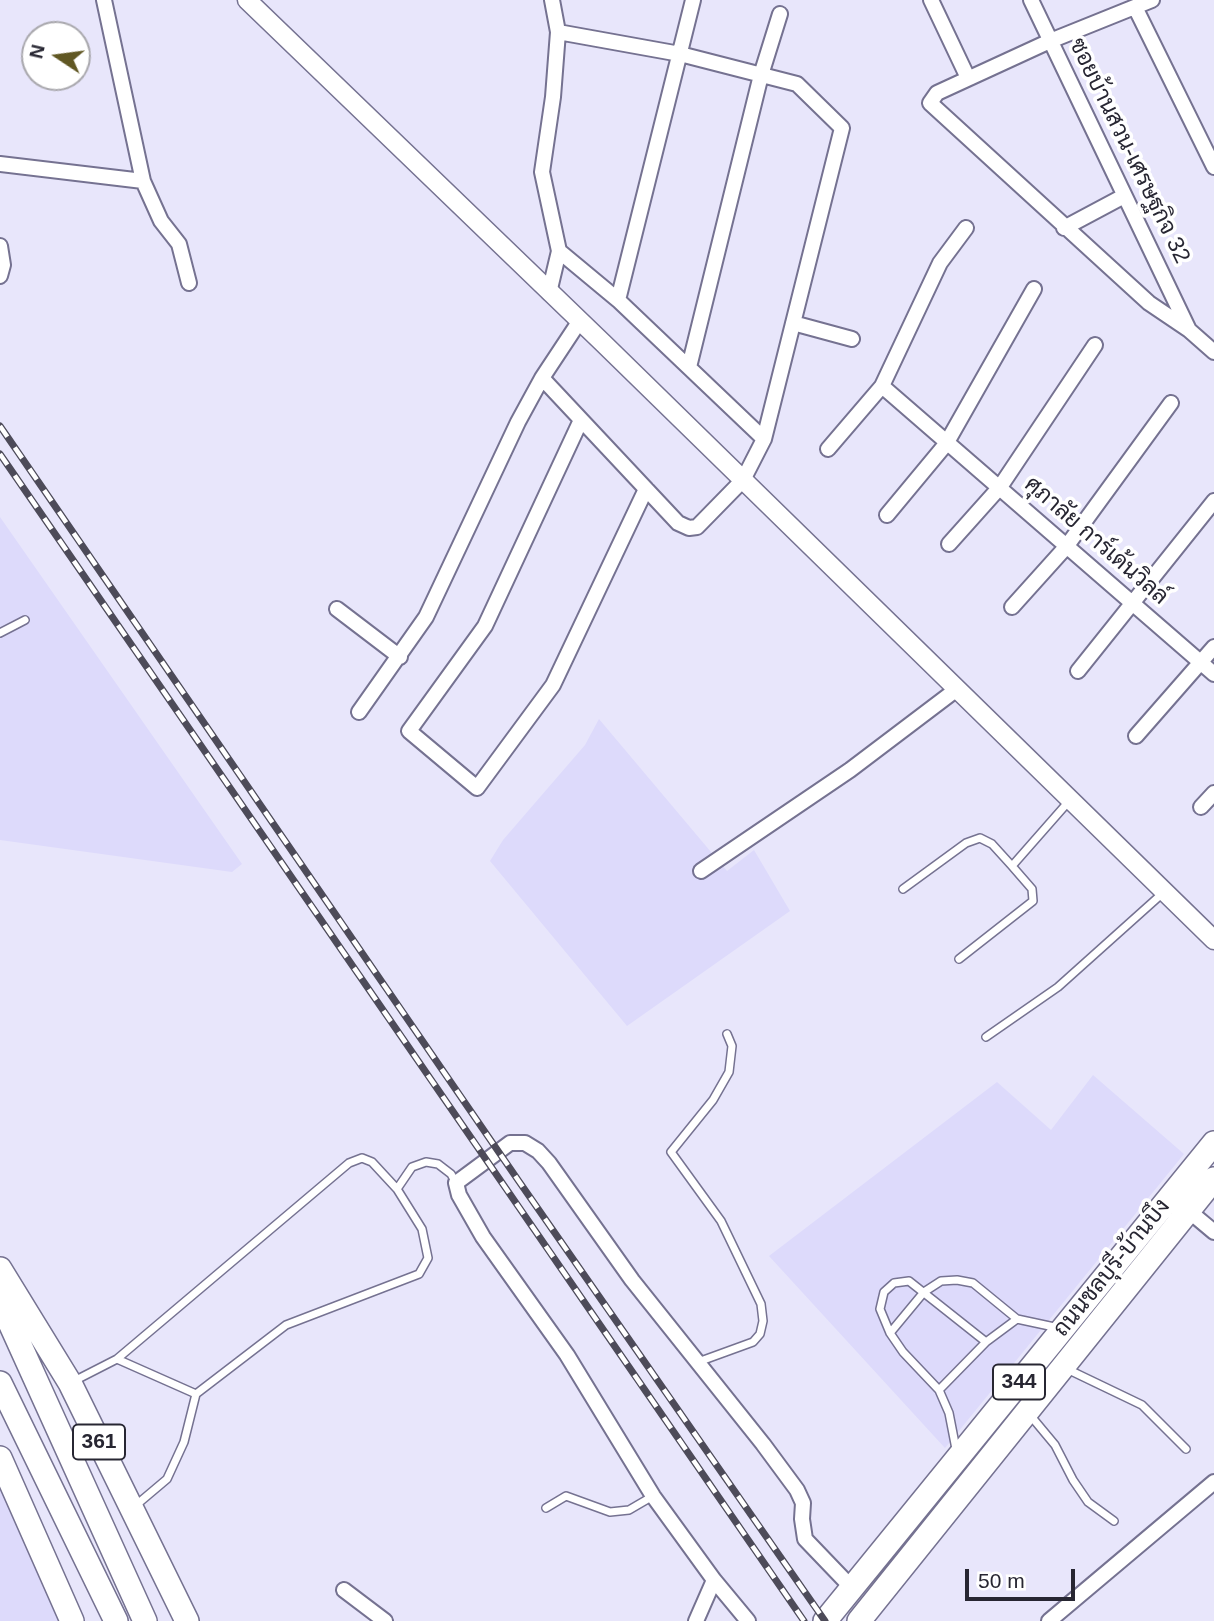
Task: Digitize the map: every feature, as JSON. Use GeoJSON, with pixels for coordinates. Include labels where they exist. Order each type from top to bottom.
{"type":"FeatureCollection","features":[{"type":"Feature","properties":{"kind":"highway","name":"ถนนชลบุรี-บ้านบึง"},"geometry":{"type":"LineString","coordinates":[[825,1621],[1214,1143]]}},
{"type":"Feature","properties":{"kind":"highway","name":"ถนนชลบุรี-บ้านบึง"},"geometry":{"type":"LineString","coordinates":[[859,1621],[1214,1179]]}},
{"type":"Feature","properties":{"kind":"highway","name":"361"},"geometry":{"type":"LineString","coordinates":[[0,1269],[70,1383],[187,1621]]}},
{"type":"Feature","properties":{"kind":"highway","name":"361"},"geometry":{"type":"LineString","coordinates":[[0,1301],[145,1621]]}},
{"type":"Feature","properties":{"kind":"highway","name":"361"},"geometry":{"type":"LineString","coordinates":[[0,1383],[116,1621]]}},
{"type":"Feature","properties":{"kind":"highway"},"geometry":{"type":"LineString","coordinates":[[0,1458],[72,1621]]}},
{"type":"Feature","properties":{"kind":"street"},"geometry":{"type":"LineString","coordinates":[[104,0],[143,181],[161,221],[180,244],[189,283]]}},
{"type":"Feature","properties":{"kind":"street"},"geometry":{"type":"LineString","coordinates":[[247,0],[1214,940]]}},
{"type":"Feature","properties":{"kind":"street"},"geometry":{"type":"LineString","coordinates":[[549,293],[559,251],[542,172],[554,97],[558,32],[552,0]]}},
{"type":"Feature","properties":{"kind":"street"},"geometry":{"type":"LineString","coordinates":[[618,300],[693,0]]}},
{"type":"Feature","properties":{"kind":"street"},"geometry":{"type":"LineString","coordinates":[[931,0],[968,78]]}},
{"type":"Feature","properties":{"kind":"street","name":"ซอยบ้านสวน-เศรษฐกิจ 32"},"geometry":{"type":"LineString","coordinates":[[1031,0],[1189,330],[1214,352]]}},
{"type":"Feature","properties":{"kind":"street"},"geometry":{"type":"LineString","coordinates":[[1152,0],[1050,40],[968,78],[937,93],[930,103],[1149,303],[1189,330]]}},
{"type":"Feature","properties":{"kind":"street"},"geometry":{"type":"LineString","coordinates":[[1135,7],[1214,167]]}},
{"type":"Feature","properties":{"kind":"street"},"geometry":{"type":"LineString","coordinates":[[689,367],[761,75],[780,14]]}},
{"type":"Feature","properties":{"kind":"street"},"geometry":{"type":"LineString","coordinates":[[542,378],[678,523],[689,528],[697,527],[743,480],[764,439],[842,128],[797,84],[680,54],[558,32]]}},
{"type":"Feature","properties":{"kind":"street"},"geometry":{"type":"LineString","coordinates":[[0,164],[143,181]]}},
{"type":"Feature","properties":{"kind":"street"},"geometry":{"type":"LineString","coordinates":[[1064,228],[1124,196]]}},
{"type":"Feature","properties":{"kind":"street"},"geometry":{"type":"LineString","coordinates":[[828,449],[882,386],[935,273],[966,229]]}},
{"type":"Feature","properties":{"kind":"street"},"geometry":{"type":"LineString","coordinates":[[0,246],[3,265],[0,276]]}},
{"type":"Feature","properties":{"kind":"street"},"geometry":{"type":"LineString","coordinates":[[559,251],[618,300],[764,439]]}},
{"type":"Feature","properties":{"kind":"street"},"geometry":{"type":"LineString","coordinates":[[887,515],[946,444],[1034,289]]}},
{"type":"Feature","properties":{"kind":"street"},"geometry":{"type":"LineString","coordinates":[[359,712],[426,617],[542,378],[579,322]]}},
{"type":"Feature","properties":{"kind":"street"},"geometry":{"type":"LineString","coordinates":[[793,323],[852,339]]}},
{"type":"Feature","properties":{"kind":"street"},"geometry":{"type":"LineString","coordinates":[[949,544],[1000,487],[1095,345]]}},
{"type":"Feature","properties":{"kind":"street","name":"ศุภาลัย การ์เด้นวิลล์"},"geometry":{"type":"LineString","coordinates":[[882,386],[1214,674]]}},
{"type":"Feature","properties":{"kind":"street"},"geometry":{"type":"LineString","coordinates":[[1013,607],[1066,547],[1171,403]]}},
{"type":"Feature","properties":{"kind":"street"},"geometry":{"type":"LineString","coordinates":[[581,420],[485,626],[409,731],[477,788],[553,685],[646,489]]}},
{"type":"Feature","properties":{"kind":"street"},"geometry":{"type":"LineString","coordinates":[[1078,671],[1214,501]]}},
{"type":"Feature","properties":{"kind":"street"},"geometry":{"type":"LineString","coordinates":[[337,609],[400,657]]}},
{"type":"Feature","properties":{"kind":"street"},"geometry":{"type":"LineString","coordinates":[[1136,736],[1214,648]]}},
{"type":"Feature","properties":{"kind":"street"},"geometry":{"type":"LineString","coordinates":[[701,871],[850,770],[957,689]]}},
{"type":"Feature","properties":{"kind":"street"},"geometry":{"type":"LineString","coordinates":[[1201,807],[1214,793]]}},
{"type":"Feature","properties":{"kind":"street"},"geometry":{"type":"LineString","coordinates":[[748,1621],[714,1580],[653,1496],[567,1355],[483,1237],[459,1195],[456,1183],[510,1143],[525,1143],[538,1150],[632,1280],[797,1490],[803,1503],[802,1519],[806,1539],[852,1588]]}},
{"type":"Feature","properties":{"kind":"street"},"geometry":{"type":"LineString","coordinates":[[1189,1211],[1214,1231]]}},
{"type":"Feature","properties":{"kind":"street"},"geometry":{"type":"LineString","coordinates":[[1049,1621],[1214,1482]]}},
{"type":"Feature","properties":{"kind":"street"},"geometry":{"type":"LineString","coordinates":[[696,1621],[714,1580]]}},
{"type":"Feature","properties":{"kind":"street"},"geometry":{"type":"LineString","coordinates":[[344,1590],[385,1621]]}},
{"type":"Feature","properties":{"kind":"lane"},"geometry":{"type":"LineString","coordinates":[[0,632],[24,620]]}},
{"type":"Feature","properties":{"kind":"lane"},"geometry":{"type":"LineString","coordinates":[[1012,866],[1070,799]]}},
{"type":"Feature","properties":{"kind":"lane"},"geometry":{"type":"LineString","coordinates":[[903,889],[966,843],[980,838],[992,844],[1032,889],[1033,901],[959,959]]}},
{"type":"Feature","properties":{"kind":"lane"},"geometry":{"type":"LineString","coordinates":[[986,1037],[1058,986],[1165,892]]}},
{"type":"Feature","properties":{"kind":"lane"},"geometry":{"type":"LineString","coordinates":[[697,1362],[753,1342],[760,1334],[763,1321],[761,1304],[721,1221],[671,1152],[713,1100],[729,1072],[732,1046],[727,1034]]}},
{"type":"Feature","properties":{"kind":"lane"},"geometry":{"type":"LineString","coordinates":[[70,1383],[117,1359],[349,1163],[362,1158],[372,1162],[397,1189],[422,1229],[428,1258],[419,1274],[286,1325],[196,1394],[184,1442],[167,1479],[132,1508]]}},
{"type":"Feature","properties":{"kind":"lane"},"geometry":{"type":"LineString","coordinates":[[397,1189],[412,1167],[426,1162],[438,1164],[451,1174],[456,1183]]}},
{"type":"Feature","properties":{"kind":"lane"},"geometry":{"type":"LineString","coordinates":[[890,1333],[924,1292],[941,1281],[957,1280],[973,1283],[1017,1319],[1063,1328]]}},
{"type":"Feature","properties":{"kind":"lane"},"geometry":{"type":"LineString","coordinates":[[958,1458],[949,1413],[939,1390],[890,1333],[880,1309],[884,1292],[894,1283],[909,1281],[986,1342]]}},
{"type":"Feature","properties":{"kind":"lane"},"geometry":{"type":"LineString","coordinates":[[939,1390],[986,1342],[1017,1319]]}},
{"type":"Feature","properties":{"kind":"lane"},"geometry":{"type":"LineString","coordinates":[[117,1359],[196,1394]]}},
{"type":"Feature","properties":{"kind":"lane"},"geometry":{"type":"LineString","coordinates":[[1063,1367],[1142,1405],[1186,1449]]}},
{"type":"Feature","properties":{"kind":"lane"},"geometry":{"type":"LineString","coordinates":[[1027,1412],[1055,1445],[1088,1502],[1114,1521]]}},
{"type":"Feature","properties":{"kind":"lane"},"geometry":{"type":"LineString","coordinates":[[546,1508],[566,1496],[610,1512],[629,1510],[653,1496]]}},
{"type":"Feature","properties":{"kind":"shaded area"},"geometry":{"type":"Polygon","coordinates":[[[0,517],[242,864],[232,872],[0,840],[0,517]]]}},
{"type":"Feature","properties":{"kind":"shaded area"},"geometry":{"type":"Polygon","coordinates":[[[599,719],[727,871],[754,850],[790,911],[627,1026],[490,861],[503,840],[585,745],[599,719]]]}},
{"type":"Feature","properties":{"kind":"shaded area"},"geometry":{"type":"Polygon","coordinates":[[[1093,1075],[1184,1154],[945,1448],[769,1256],[997,1082],[1051,1130],[1093,1075]]]}},
{"type":"Feature","properties":{"kind":"shaded area"},"geometry":{"type":"Polygon","coordinates":[[[0,1478],[63,1621],[0,1621],[0,1478]]]}},
{"type":"Feature","properties":{"kind":"railway"},"geometry":{"type":"LineString","coordinates":[[0,426],[825,1621]]}},
{"type":"Feature","properties":{"kind":"railway"},"geometry":{"type":"LineString","coordinates":[[0,454],[804,1621]]}}]}
